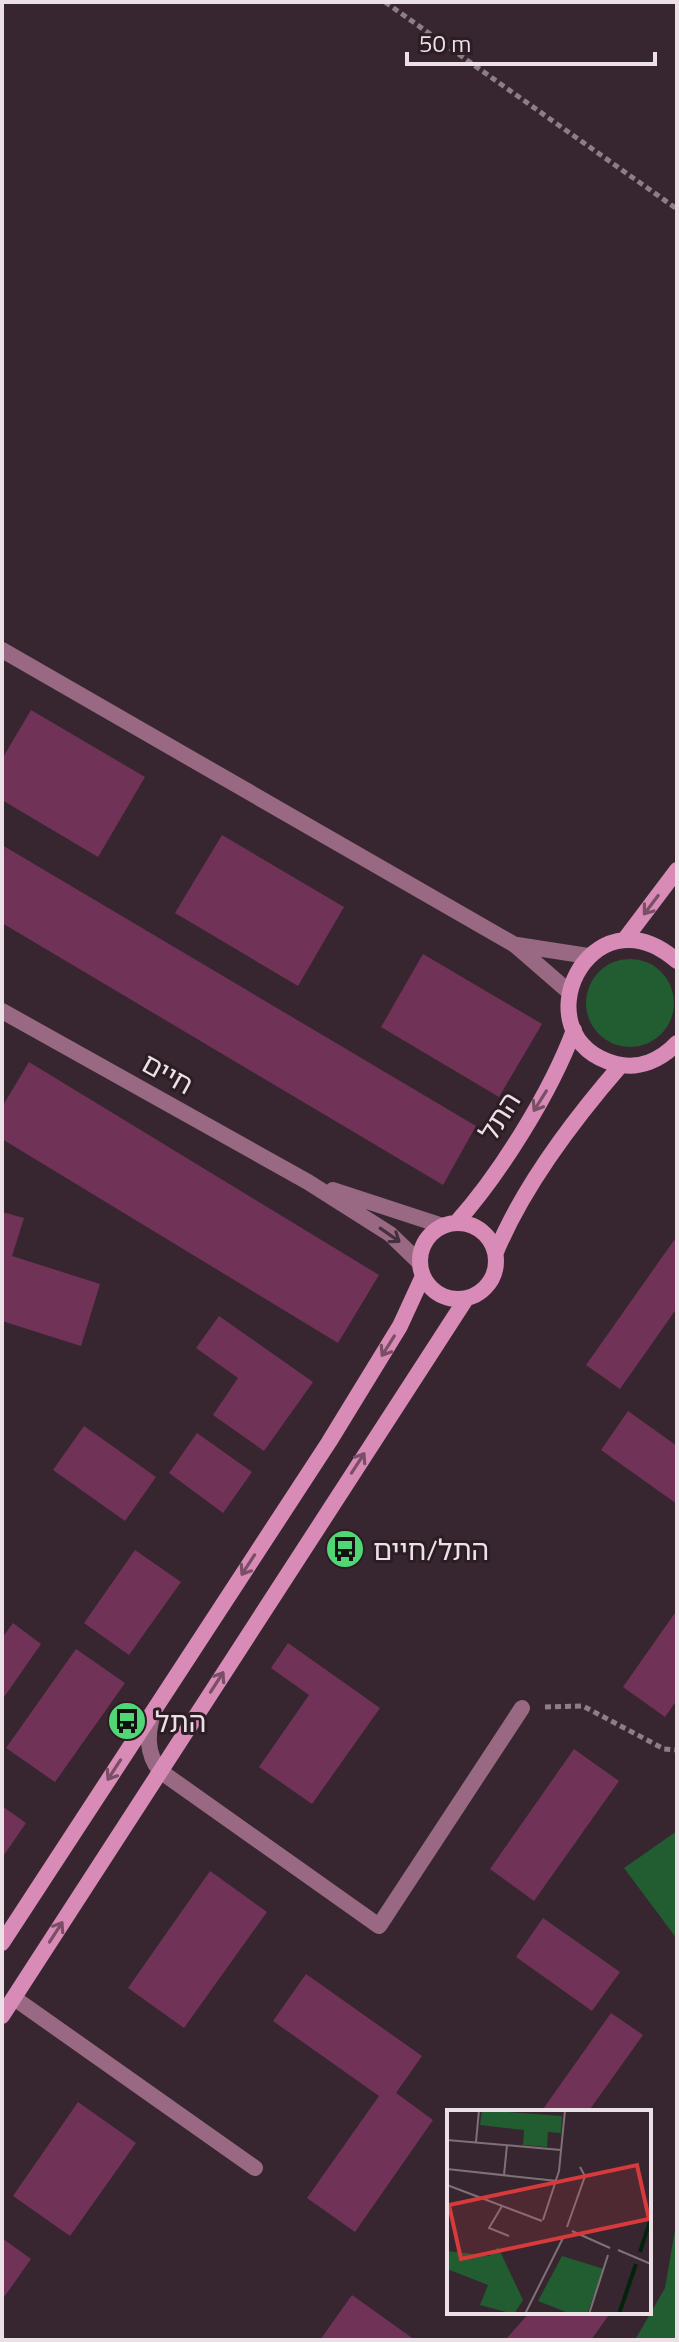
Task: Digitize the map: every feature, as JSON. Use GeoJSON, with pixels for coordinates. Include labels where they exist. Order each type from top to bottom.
{"type":"FeatureCollection","features":[{"type":"Feature","properties":{"kind":"main road"},"geometry":{"type":"LineString","coordinates":[[625,939],[677,870]]}},
{"type":"Feature","properties":{"kind":"main road"},"geometry":{"type":"LineString","coordinates":[[674,1051],[637,1065],[621,1065],[593,1054],[574,1030],[568,1011],[568,991],[575,972],[588,956],[605,945],[625,939],[645,941],[663,949],[677,961]]}},
{"type":"Feature","properties":{"kind":"main road","name":"התל"},"geometry":{"type":"LineString","coordinates":[[449,1224],[474,1204],[558,1072],[574,1030]]}},
{"type":"Feature","properties":{"kind":"main road"},"geometry":{"type":"LineString","coordinates":[[496,1252],[524,1195],[621,1065]]}},
{"type":"Feature","properties":{"kind":"main road"},"geometry":{"type":"LineString","coordinates":[[2,1943],[329,1442],[400,1326],[422,1270],[427,1238],[449,1224],[472,1225],[483,1231],[496,1252],[494,1276],[477,1294],[466,1299],[441,1295],[430,1287],[422,1270]]}},
{"type":"Feature","properties":{"kind":"main road"},"geometry":{"type":"LineString","coordinates":[[2,2016],[444,1328],[466,1299]]}},
{"type":"Feature","properties":{"kind":"street"},"geometry":{"type":"LineString","coordinates":[[2,650],[515,945],[568,991]]}},
{"type":"Feature","properties":{"kind":"street"},"geometry":{"type":"LineString","coordinates":[[515,945],[588,956]]}},
{"type":"Feature","properties":{"kind":"street","name":"חיים"},"geometry":{"type":"LineString","coordinates":[[2,1011],[308,1182],[390,1234],[422,1270]]}},
{"type":"Feature","properties":{"kind":"street","name":"חיים"},"geometry":{"type":"LineString","coordinates":[[308,1182],[449,1224]]}},
{"type":"Feature","properties":{"kind":"street"},"geometry":{"type":"LineString","coordinates":[[156,1704],[148,1736],[153,1762],[160,1771],[379,1926],[522,1708]]}},
{"type":"Feature","properties":{"kind":"street"},"geometry":{"type":"LineString","coordinates":[[14,1998],[255,2168]]}},
{"type":"Feature","properties":{"kind":"path"},"geometry":{"type":"LineString","coordinates":[[385,2],[677,209]]}},
{"type":"Feature","properties":{"kind":"path"},"geometry":{"type":"LineString","coordinates":[[522,1708],[583,1706],[664,1749],[677,1750]]}},
{"type":"Feature","properties":{"kind":"green space"},"geometry":{"type":"Polygon","coordinates":[[[630,959],[647,962],[661,972],[671,986],[674,1003],[671,1020],[661,1034],[647,1044],[630,1047],[613,1044],[599,1034],[589,1020],[586,1003],[589,986],[599,972],[613,962],[630,959]]]}},
{"type":"Feature","properties":{"kind":"green space"},"geometry":{"type":"Polygon","coordinates":[[[677,1831],[677,1939],[624,1868],[677,1831]]]}},
{"type":"Feature","properties":{"kind":"green space"},"geometry":{"type":"Polygon","coordinates":[[[677,2218],[677,2340],[635,2340],[665,2288],[677,2218]]]}},
{"type":"Feature","properties":{"kind":"building"},"geometry":{"type":"Polygon","coordinates":[[[31,710],[145,777],[98,857],[2,800],[2,759],[31,710]]]}},
{"type":"Feature","properties":{"kind":"building"},"geometry":{"type":"Polygon","coordinates":[[[222,835],[344,907],[298,986],[175,913],[222,835]]]}},
{"type":"Feature","properties":{"kind":"building"},"geometry":{"type":"Polygon","coordinates":[[[2,845],[476,1126],[443,1185],[2,923],[2,845]]]}},
{"type":"Feature","properties":{"kind":"building"},"geometry":{"type":"Polygon","coordinates":[[[423,954],[542,1024],[499,1097],[381,1027],[423,954]]]}},
{"type":"Feature","properties":{"kind":"building"},"geometry":{"type":"Polygon","coordinates":[[[29,1062],[379,1275],[338,1343],[2,1139],[2,1107],[29,1062]]]}},
{"type":"Feature","properties":{"kind":"building"},"geometry":{"type":"Polygon","coordinates":[[[2,1212],[24,1218],[12,1256],[100,1284],[81,1346],[2,1321],[2,1212]]]}},
{"type":"Feature","properties":{"kind":"building"},"geometry":{"type":"Polygon","coordinates":[[[677,1236],[677,1308],[620,1389],[586,1365],[677,1236]]]}},
{"type":"Feature","properties":{"kind":"building"},"geometry":{"type":"Polygon","coordinates":[[[219,1316],[313,1382],[264,1451],[213,1415],[238,1378],[196,1348],[219,1316]]]}},
{"type":"Feature","properties":{"kind":"building"},"geometry":{"type":"Polygon","coordinates":[[[628,1411],[677,1446],[677,1504],[601,1450],[628,1411]]]}},
{"type":"Feature","properties":{"kind":"building"},"geometry":{"type":"Polygon","coordinates":[[[84,1426],[156,1477],[125,1521],[53,1470],[84,1426]]]}},
{"type":"Feature","properties":{"kind":"building"},"geometry":{"type":"Polygon","coordinates":[[[197,1433],[252,1472],[223,1513],[169,1473],[197,1433]]]}},
{"type":"Feature","properties":{"kind":"building"},"geometry":{"type":"Polygon","coordinates":[[[135,1550],[181,1582],[129,1655],[84,1623],[135,1550]]]}},
{"type":"Feature","properties":{"kind":"building"},"geometry":{"type":"Polygon","coordinates":[[[677,1610],[677,1700],[665,1717],[623,1687],[677,1610]]]}},
{"type":"Feature","properties":{"kind":"building"},"geometry":{"type":"Polygon","coordinates":[[[13,1623],[41,1644],[2,1700],[2,1638],[13,1623]]]}},
{"type":"Feature","properties":{"kind":"building"},"geometry":{"type":"Polygon","coordinates":[[[288,1643],[380,1708],[312,1804],[259,1767],[309,1695],[271,1668],[288,1643]]]}},
{"type":"Feature","properties":{"kind":"building"},"geometry":{"type":"Polygon","coordinates":[[[76,1649],[125,1683],[55,1782],[6,1748],[76,1649]]]}},
{"type":"Feature","properties":{"kind":"building"},"geometry":{"type":"Polygon","coordinates":[[[574,1749],[619,1781],[534,1901],[490,1869],[574,1749]]]}},
{"type":"Feature","properties":{"kind":"building"},"geometry":{"type":"Polygon","coordinates":[[[2,1806],[26,1823],[2,1858],[2,1806]]]}},
{"type":"Feature","properties":{"kind":"building"},"geometry":{"type":"Polygon","coordinates":[[[210,1871],[267,1912],[184,2028],[128,1988],[210,1871]]]}},
{"type":"Feature","properties":{"kind":"building"},"geometry":{"type":"Polygon","coordinates":[[[543,1918],[620,1972],[592,2011],[516,1957],[543,1918]]]}},
{"type":"Feature","properties":{"kind":"building"},"geometry":{"type":"Polygon","coordinates":[[[306,1974],[422,2056],[396,2093],[433,2120],[355,2232],[307,2198],[379,2096],[273,2021],[306,1974]]]}},
{"type":"Feature","properties":{"kind":"building"},"geometry":{"type":"Polygon","coordinates":[[[611,2013],[643,2035],[589,2110],[542,2110],[611,2013]]]}},
{"type":"Feature","properties":{"kind":"building"},"geometry":{"type":"Polygon","coordinates":[[[78,2102],[136,2143],[70,2236],[13,2196],[78,2102]]]}},
{"type":"Feature","properties":{"kind":"building"},"geometry":{"type":"Polygon","coordinates":[[[2,2238],[31,2259],[2,2300],[2,2238]]]}},
{"type":"Feature","properties":{"kind":"building"},"geometry":{"type":"Polygon","coordinates":[[[352,2295],[415,2340],[320,2340],[352,2295]]]}},
{"type":"Feature","properties":{"kind":"building"},"geometry":{"type":"Polygon","coordinates":[[[528,2314],[610,2314],[591,2340],[505,2340],[528,2314]]]}},
{"type":"Feature","properties":{"kind":"place","name":"התל/חיים"},"geometry":{"type":"Point","coordinates":[345,1549]}},
{"type":"Feature","properties":{"kind":"place","name":"התל"},"geometry":{"type":"Point","coordinates":[127,1721]}}]}
